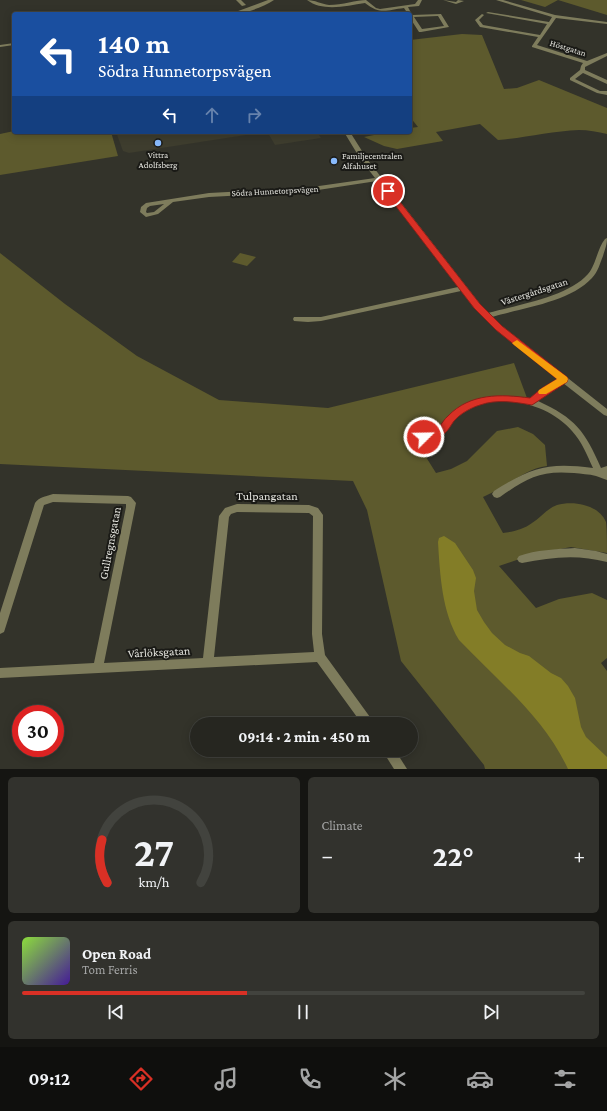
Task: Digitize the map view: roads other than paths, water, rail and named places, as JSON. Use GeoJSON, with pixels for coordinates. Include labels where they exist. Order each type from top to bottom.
{"type":"FeatureCollection","features":[{"type":"Feature","properties":{"kind":"street"},"geometry":{"type":"LineString","coordinates":[[238,0],[244,5]]}},
{"type":"Feature","properties":{"kind":"street"},"geometry":{"type":"LineString","coordinates":[[241,12],[272,0]]}},
{"type":"Feature","properties":{"kind":"street"},"geometry":{"type":"LineString","coordinates":[[309,0],[320,6],[327,7],[364,1],[374,12],[417,5],[420,0]]}},
{"type":"Feature","properties":{"kind":"street"},"geometry":{"type":"LineString","coordinates":[[445,0],[458,3],[462,2],[460,0]]}},
{"type":"Feature","properties":{"kind":"street"},"geometry":{"type":"LineString","coordinates":[[498,0],[555,16],[607,23]]}},
{"type":"Feature","properties":{"kind":"street"},"geometry":{"type":"LineString","coordinates":[[406,7],[409,12]]}},
{"type":"Feature","properties":{"kind":"street","name":"Höstgatan"},"geometry":{"type":"LineString","coordinates":[[488,13],[549,23]]}},
{"type":"Feature","properties":{"kind":"street"},"geometry":{"type":"LineString","coordinates":[[412,16],[439,15],[447,27],[421,31],[412,18]]}},
{"type":"Feature","properties":{"kind":"street","name":"Höstgatan"},"geometry":{"type":"LineString","coordinates":[[482,15],[478,20],[482,26],[539,36]]}},
{"type":"Feature","properties":{"kind":"street","name":"Höstgatan"},"geometry":{"type":"LineString","coordinates":[[555,16],[539,36],[534,46],[587,63],[606,54]]}},
{"type":"Feature","properties":{"kind":"street"},"geometry":{"type":"LineString","coordinates":[[0,46],[12,44]]}},
{"type":"Feature","properties":{"kind":"street"},"geometry":{"type":"LineString","coordinates":[[587,63],[583,66],[582,71],[573,78],[574,80],[599,92],[607,93]]}},
{"type":"Feature","properties":{"kind":"street"},"geometry":{"type":"LineString","coordinates":[[582,71],[607,82]]}},
{"type":"Feature","properties":{"kind":"street"},"geometry":{"type":"LineString","coordinates":[[348,134],[378,179],[463,288],[487,316],[499,328],[607,413]]}},
{"type":"Feature","properties":{"kind":"street","name":"Södra Hunnetorpsvägen"},"geometry":{"type":"LineString","coordinates":[[171,200],[209,194],[305,190],[378,179]]}},
{"type":"Feature","properties":{"kind":"street","name":"Västergårdsgatan"},"geometry":{"type":"LineString","coordinates":[[487,316],[558,295],[576,287],[587,279],[594,271],[602,246],[607,240]]}},
{"type":"Feature","properties":{"kind":"street"},"geometry":{"type":"LineString","coordinates":[[297,319],[321,319],[463,288]]}},
{"type":"Feature","properties":{"kind":"street"},"geometry":{"type":"LineString","coordinates":[[532,402],[545,390],[564,379]]}},
{"type":"Feature","properties":{"kind":"street"},"geometry":{"type":"LineString","coordinates":[[424,437],[441,431],[451,418],[463,408],[475,403],[488,399],[508,398],[532,402],[561,415],[574,425],[604,473]]}},
{"type":"Feature","properties":{"kind":"street"},"geometry":{"type":"LineString","coordinates":[[497,494],[522,477],[538,470],[562,468],[604,473]]}},
{"type":"Feature","properties":{"kind":"street","name":"Gullregnsgatan"},"geometry":{"type":"LineString","coordinates":[[0,629],[5,599],[39,506],[42,502],[53,498],[126,499],[130,501],[132,507],[98,668]]}},
{"type":"Feature","properties":{"kind":"street","name":"Tulpangatan"},"geometry":{"type":"LineString","coordinates":[[208,663],[224,516],[228,511],[237,508],[309,509],[315,511],[318,515],[317,634],[320,656]]}},
{"type":"Feature","properties":{"kind":"street"},"geometry":{"type":"LineString","coordinates":[[522,559],[565,552],[586,552],[607,558]]}},
{"type":"Feature","properties":{"kind":"street"},"geometry":{"type":"LineString","coordinates":[[320,656],[364,717]]}},
{"type":"Feature","properties":{"kind":"street","name":"Vårlöksgatan"},"geometry":{"type":"LineString","coordinates":[[0,673],[320,656]]}},
{"type":"Feature","properties":{"kind":"street"},"geometry":{"type":"LineString","coordinates":[[393,757],[401,769]]}},
{"type":"Feature","properties":{"kind":"place","name":"Vittra Adolfsberg"},"geometry":{"type":"Point","coordinates":[158,143]}},
{"type":"Feature","properties":{"kind":"place","name":"Familjecentralen Alfahuset"},"geometry":{"type":"Point","coordinates":[334,161]}}]}
